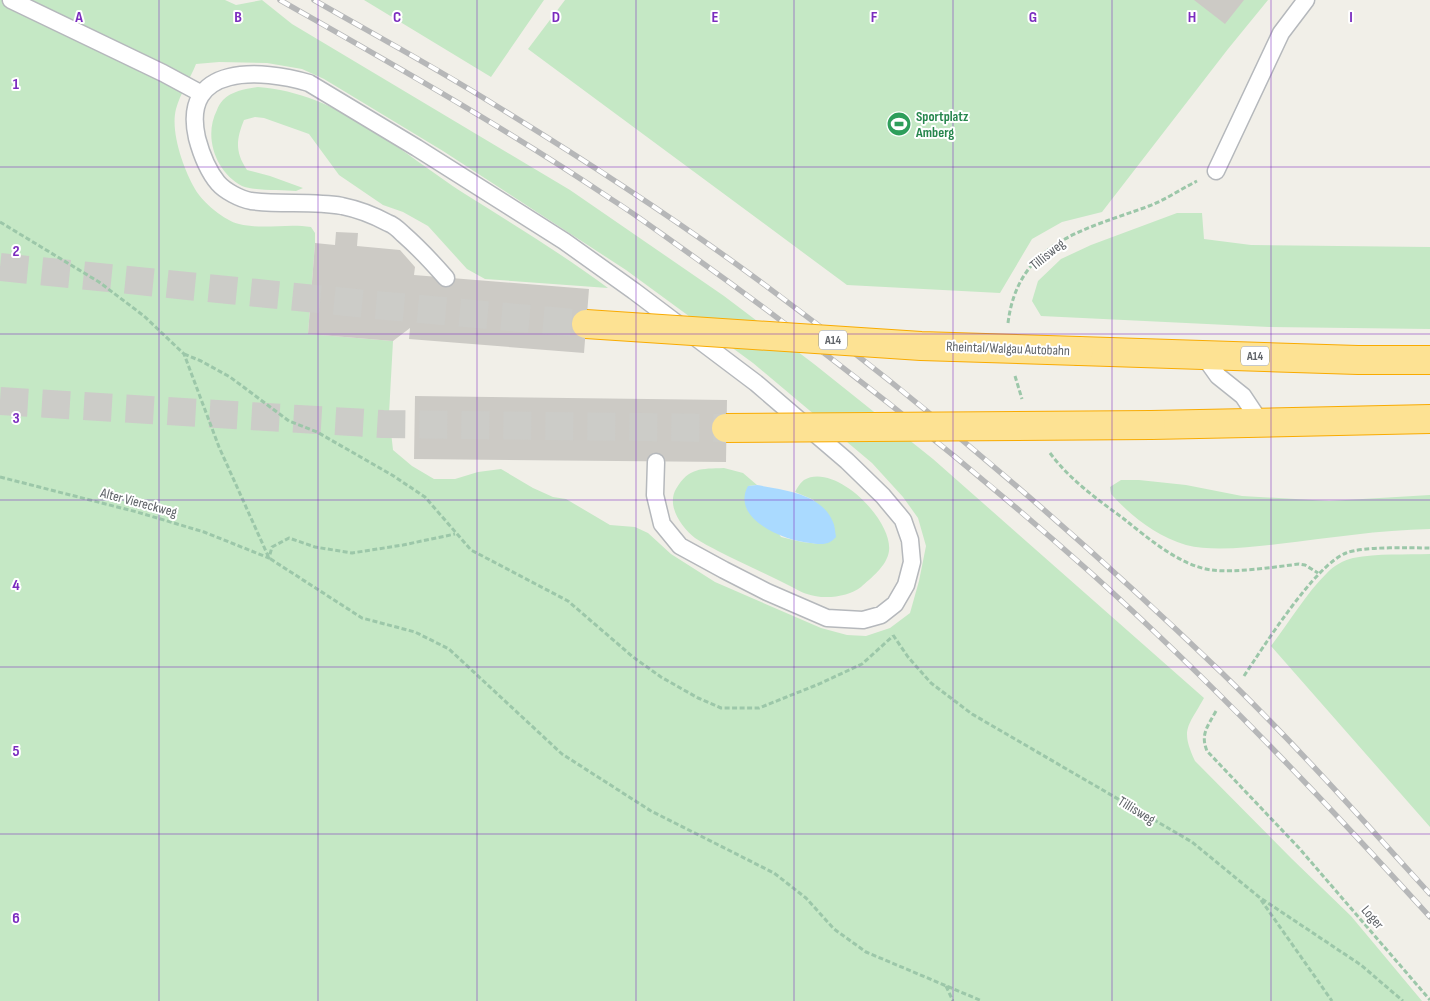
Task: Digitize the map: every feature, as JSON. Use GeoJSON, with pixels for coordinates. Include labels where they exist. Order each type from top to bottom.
{"type":"FeatureCollection","features":[{"type":"Feature","properties":{"kind":"highway","name":"Rheintal/Walgau Autobahn"},"geometry":{"type":"LineString","coordinates":[[586,324],[922,346],[1358,360],[1430,360]]}},
{"type":"Feature","properties":{"kind":"highway"},"geometry":{"type":"LineString","coordinates":[[726,428],[1151,425],[1430,419]]}},
{"type":"Feature","properties":{"kind":"lane"},"geometry":{"type":"LineString","coordinates":[[11,0],[163,73],[202,94]]}},
{"type":"Feature","properties":{"kind":"lane"},"geometry":{"type":"LineString","coordinates":[[1216,172],[1281,33],[1306,0]]}},
{"type":"Feature","properties":{"kind":"lane"},"geometry":{"type":"LineString","coordinates":[[446,278],[423,251],[390,223],[344,207],[306,203],[249,201],[233,194],[218,183],[199,146],[194,126],[196,108],[202,94],[209,85],[225,77],[243,74],[294,79],[309,83],[418,148],[564,242],[634,291],[756,383],[847,461],[883,496],[903,520],[910,540],[912,562],[906,585],[895,604],[881,615],[863,620],[827,618],[767,592],[680,546],[662,524],[655,495],[656,462]]}},
{"type":"Feature","properties":{"kind":"lane"},"geometry":{"type":"LineString","coordinates":[[1203,355],[1218,376],[1242,396],[1261,423]]}},
{"type":"Feature","properties":{"kind":"path","name":"Tillisweg"},"geometry":{"type":"LineString","coordinates":[[1007,331],[1010,307],[1017,288],[1025,272],[1035,260],[1071,235],[1152,205],[1216,172]]}},
{"type":"Feature","properties":{"kind":"path"},"geometry":{"type":"LineString","coordinates":[[0,222],[100,282],[144,316],[184,354],[230,377],[288,421],[317,432],[392,475],[425,497],[471,550],[568,601],[633,657],[661,678],[698,698],[721,708],[759,708],[862,664],[893,636]]}},
{"type":"Feature","properties":{"kind":"path"},"geometry":{"type":"LineString","coordinates":[[184,354],[219,447],[269,558]]}},
{"type":"Feature","properties":{"kind":"path"},"geometry":{"type":"LineString","coordinates":[[1014,371],[1024,403]]}},
{"type":"Feature","properties":{"kind":"path"},"geometry":{"type":"LineString","coordinates":[[1046,447],[1060,467],[1090,493],[1162,548],[1196,567],[1212,570],[1232,570],[1299,564],[1305,565],[1318,573]]}},
{"type":"Feature","properties":{"kind":"path","name":"Alter Viereckweg"},"geometry":{"type":"LineString","coordinates":[[0,477],[137,512],[194,529],[269,558],[362,618],[415,632],[449,649],[562,754],[651,811],[774,873],[806,898],[834,930],[866,952],[982,1001]]}},
{"type":"Feature","properties":{"kind":"path"},"geometry":{"type":"LineString","coordinates":[[269,558],[272,547],[289,538],[315,547],[352,552],[403,545],[456,533]]}},
{"type":"Feature","properties":{"kind":"path"},"geometry":{"type":"LineString","coordinates":[[1244,676],[1278,626],[1318,573],[1333,560],[1347,552],[1366,549],[1430,548]]}},
{"type":"Feature","properties":{"kind":"path","name":"Tillisweg"},"geometry":{"type":"LineString","coordinates":[[881,615],[908,657],[931,683],[972,714],[1192,842],[1259,897],[1361,965],[1403,1001]]}},
{"type":"Feature","properties":{"kind":"path","name":"Loger"},"geometry":{"type":"LineString","coordinates":[[1216,711],[1204,734],[1204,743],[1207,751],[1299,848],[1430,1000]]}},
{"type":"Feature","properties":{"kind":"path"},"geometry":{"type":"LineString","coordinates":[[1259,897],[1332,1001]]}},
{"type":"Feature","properties":{"kind":"path"},"geometry":{"type":"LineString","coordinates":[[946,986],[952,1001]]}},
{"type":"Feature","properties":{"kind":"green space"},"geometry":{"type":"Polygon","coordinates":[[[0,0],[225,0],[236,5],[262,0],[292,24],[570,190],[724,296],[814,364],[933,459],[1204,698],[1190,722],[1187,735],[1190,750],[1195,761],[1351,916],[1422,1001],[0,1001],[0,0]],[[219,62],[196,64],[176,109],[175,129],[179,150],[198,194],[214,210],[227,219],[248,226],[311,227],[315,233],[315,243],[308,334],[393,341],[389,414],[393,450],[412,466],[434,479],[455,479],[478,472],[501,469],[533,488],[553,497],[566,499],[610,525],[635,527],[648,533],[671,554],[715,582],[821,628],[847,635],[866,636],[890,628],[910,613],[926,546],[918,518],[903,497],[872,463],[753,363],[626,270],[443,151],[324,79],[302,69],[267,63],[219,62]]]}},
{"type":"Feature","properties":{"kind":"green space"},"geometry":{"type":"Polygon","coordinates":[[[364,0],[544,0],[491,77],[364,0]]]}},
{"type":"Feature","properties":{"kind":"green space","name":"Sportplatz Amberg"},"geometry":{"type":"Polygon","coordinates":[[[565,0],[1268,0],[1102,212],[1062,222],[1032,239],[1000,293],[847,285],[528,49],[565,0]]]}},
{"type":"Feature","properties":{"kind":"green space"},"geometry":{"type":"Polygon","coordinates":[[[258,87],[287,92],[315,100],[342,112],[368,127],[441,178],[555,251],[608,288],[485,279],[467,269],[428,226],[403,212],[383,205],[339,175],[309,134],[264,118],[255,117],[244,120],[238,140],[240,157],[243,164],[247,170],[303,188],[296,191],[260,190],[242,186],[225,172],[219,163],[212,142],[211,131],[213,120],[222,101],[231,94],[258,87]]]}},
{"type":"Feature","properties":{"kind":"green space"},"geometry":{"type":"Polygon","coordinates":[[[1177,213],[1202,213],[1204,239],[1251,245],[1430,247],[1430,329],[1269,327],[1041,316],[1032,301],[1038,281],[1061,259],[1091,245],[1177,213]]]}},
{"type":"Feature","properties":{"kind":"green space"},"geometry":{"type":"Polygon","coordinates":[[[724,468],[743,473],[757,485],[748,486],[781,537],[802,542],[820,544],[814,500],[795,492],[800,484],[804,480],[817,477],[831,479],[846,486],[860,497],[882,524],[888,538],[889,551],[882,567],[861,587],[850,593],[828,597],[813,596],[701,542],[690,534],[681,523],[674,509],[673,496],[681,482],[691,473],[702,469],[724,468]]]}},
{"type":"Feature","properties":{"kind":"green space"},"geometry":{"type":"Polygon","coordinates":[[[1121,480],[1186,485],[1242,496],[1329,501],[1430,495],[1430,529],[1220,549],[1197,547],[1175,541],[1155,531],[1127,510],[1111,494],[1110,487],[1121,480]]]}},
{"type":"Feature","properties":{"kind":"green space"},"geometry":{"type":"Polygon","coordinates":[[[1430,554],[1430,827],[1271,646],[1312,589],[1329,570],[1339,564],[1353,558],[1372,555],[1430,554]]]}},
{"type":"Feature","properties":{"kind":"water"},"geometry":{"type":"Polygon","coordinates":[[[757,485],[790,491],[811,499],[827,512],[835,527],[836,537],[828,543],[812,543],[787,538],[763,526],[753,518],[747,509],[744,498],[748,486],[757,485]]]}},
{"type":"Feature","properties":{"kind":"building"},"geometry":{"type":"Polygon","coordinates":[[[1194,0],[1244,0],[1225,24],[1194,0]]]}},
{"type":"Feature","properties":{"kind":"building"},"geometry":{"type":"Polygon","coordinates":[[[336,232],[358,233],[357,246],[400,250],[415,267],[414,275],[589,289],[584,353],[409,339],[410,328],[393,341],[308,334],[315,243],[335,245],[336,232]]]}},
{"type":"Feature","properties":{"kind":"building"},"geometry":{"type":"Polygon","coordinates":[[[415,396],[727,400],[726,462],[414,459],[415,396]]]}},
{"type":"Feature","properties":{"kind":"tunnel"},"geometry":{"type":"LineString","coordinates":[[0,267],[586,324]]}},
{"type":"Feature","properties":{"kind":"tunnel"},"geometry":{"type":"LineString","coordinates":[[0,401],[383,424],[726,428]]}},
{"type":"Feature","properties":{"kind":"railway"},"geometry":{"type":"LineString","coordinates":[[280,0],[489,121],[571,172],[651,226],[742,292],[895,408],[994,489],[1136,614],[1265,741],[1430,917]]}},
{"type":"Feature","properties":{"kind":"railway"},"geometry":{"type":"LineString","coordinates":[[314,0],[473,91],[626,188],[754,277],[936,418],[1110,568],[1222,673],[1328,782],[1430,894]]}},
{"type":"Feature","properties":{"kind":"place","name":"Sportplatz Amberg"},"geometry":{"type":"Point","coordinates":[899,124]}}]}
